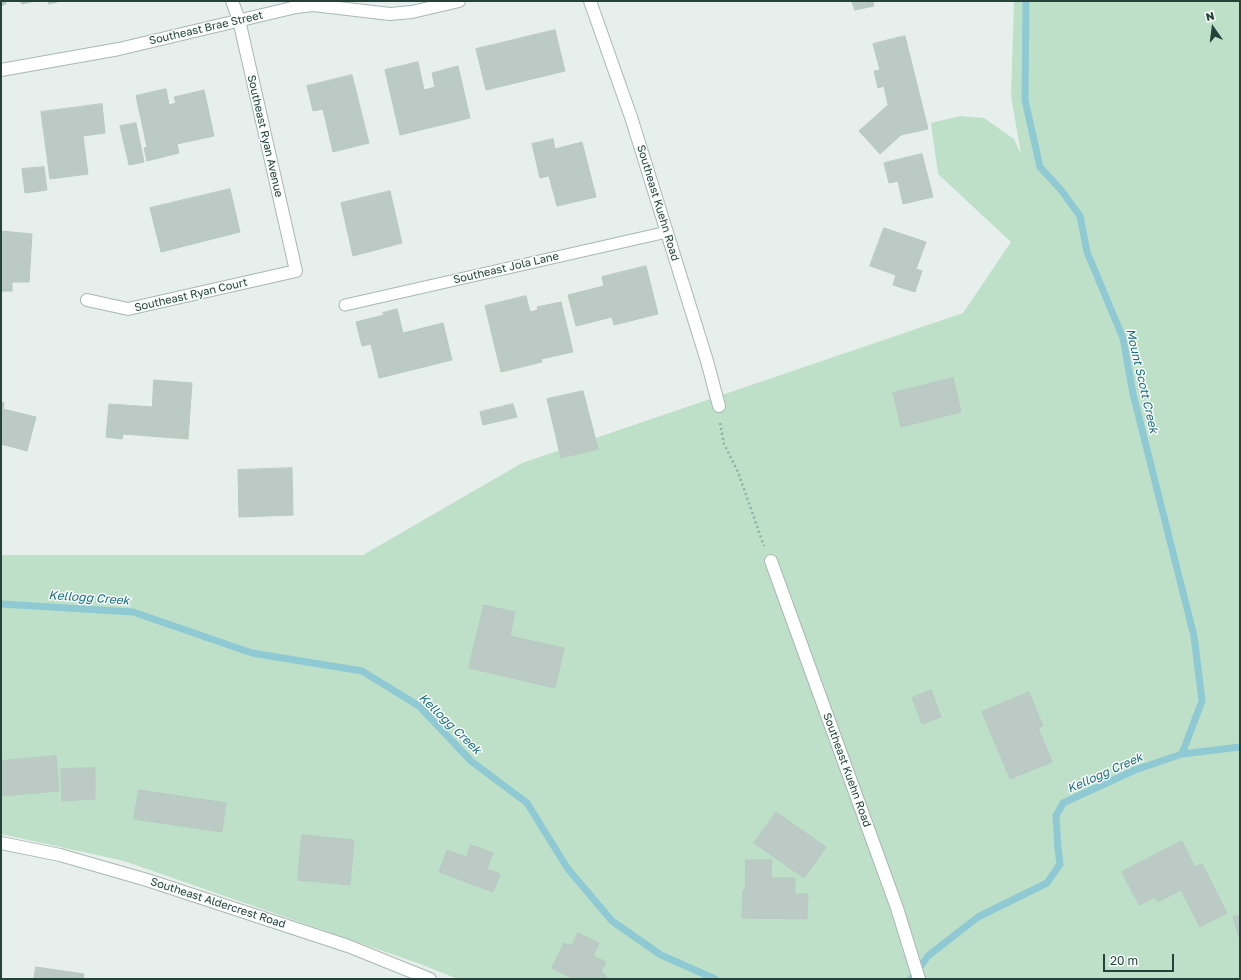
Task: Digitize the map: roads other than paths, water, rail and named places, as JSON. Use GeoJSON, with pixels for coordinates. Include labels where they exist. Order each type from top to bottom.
{"type":"FeatureCollection","features":[{"type":"Feature","properties":{"kind":"street","name":"Southeast Ryan Avenue"},"geometry":{"type":"LineString","coordinates":[[232,1],[239,20],[296,271]]}},
{"type":"Feature","properties":{"kind":"street","name":"Southeast Brae Street"},"geometry":{"type":"LineString","coordinates":[[1,70],[119,49],[296,7],[313,5],[390,14],[412,12],[459,1]]}},
{"type":"Feature","properties":{"kind":"street","name":"Southeast Kuehn Road"},"geometry":{"type":"LineString","coordinates":[[590,1],[631,117],[707,361],[719,406]]}},
{"type":"Feature","properties":{"kind":"street","name":"Southeast Ryan Court"},"geometry":{"type":"LineString","coordinates":[[87,300],[128,309],[296,271]]}},
{"type":"Feature","properties":{"kind":"street","name":"Southeast Kuehn Road"},"geometry":{"type":"LineString","coordinates":[[771,561],[897,908],[919,979]]}},
{"type":"Feature","properties":{"kind":"street","name":"Southeast Aldercrest Road"},"geometry":{"type":"LineString","coordinates":[[1,843],[60,855],[147,880],[348,946],[430,979]]}},
{"type":"Feature","properties":{"kind":"lane","name":"Southeast Jola Lane"},"geometry":{"type":"LineString","coordinates":[[345,305],[667,232]]}},
{"type":"Feature","properties":{"kind":"waterway","name":"Mount Scott Creek"},"geometry":{"type":"LineString","coordinates":[[1026,1],[1025,100],[1040,167],[1061,190],[1080,216],[1087,252],[1123,338],[1133,394],[1194,636],[1202,701],[1182,754]]}},
{"type":"Feature","properties":{"kind":"waterway","name":"Kellogg Creek"},"geometry":{"type":"LineString","coordinates":[[1,604],[133,612],[252,653],[362,671],[419,706],[471,761],[527,803],[568,869],[612,921],[661,955],[715,979]]}},
{"type":"Feature","properties":{"kind":"waterway","name":"Kellogg Creek"},"geometry":{"type":"LineString","coordinates":[[911,979],[928,956],[978,917],[1047,883],[1060,864],[1056,816],[1063,803],[1135,770],[1182,754],[1240,747]]}}]}
